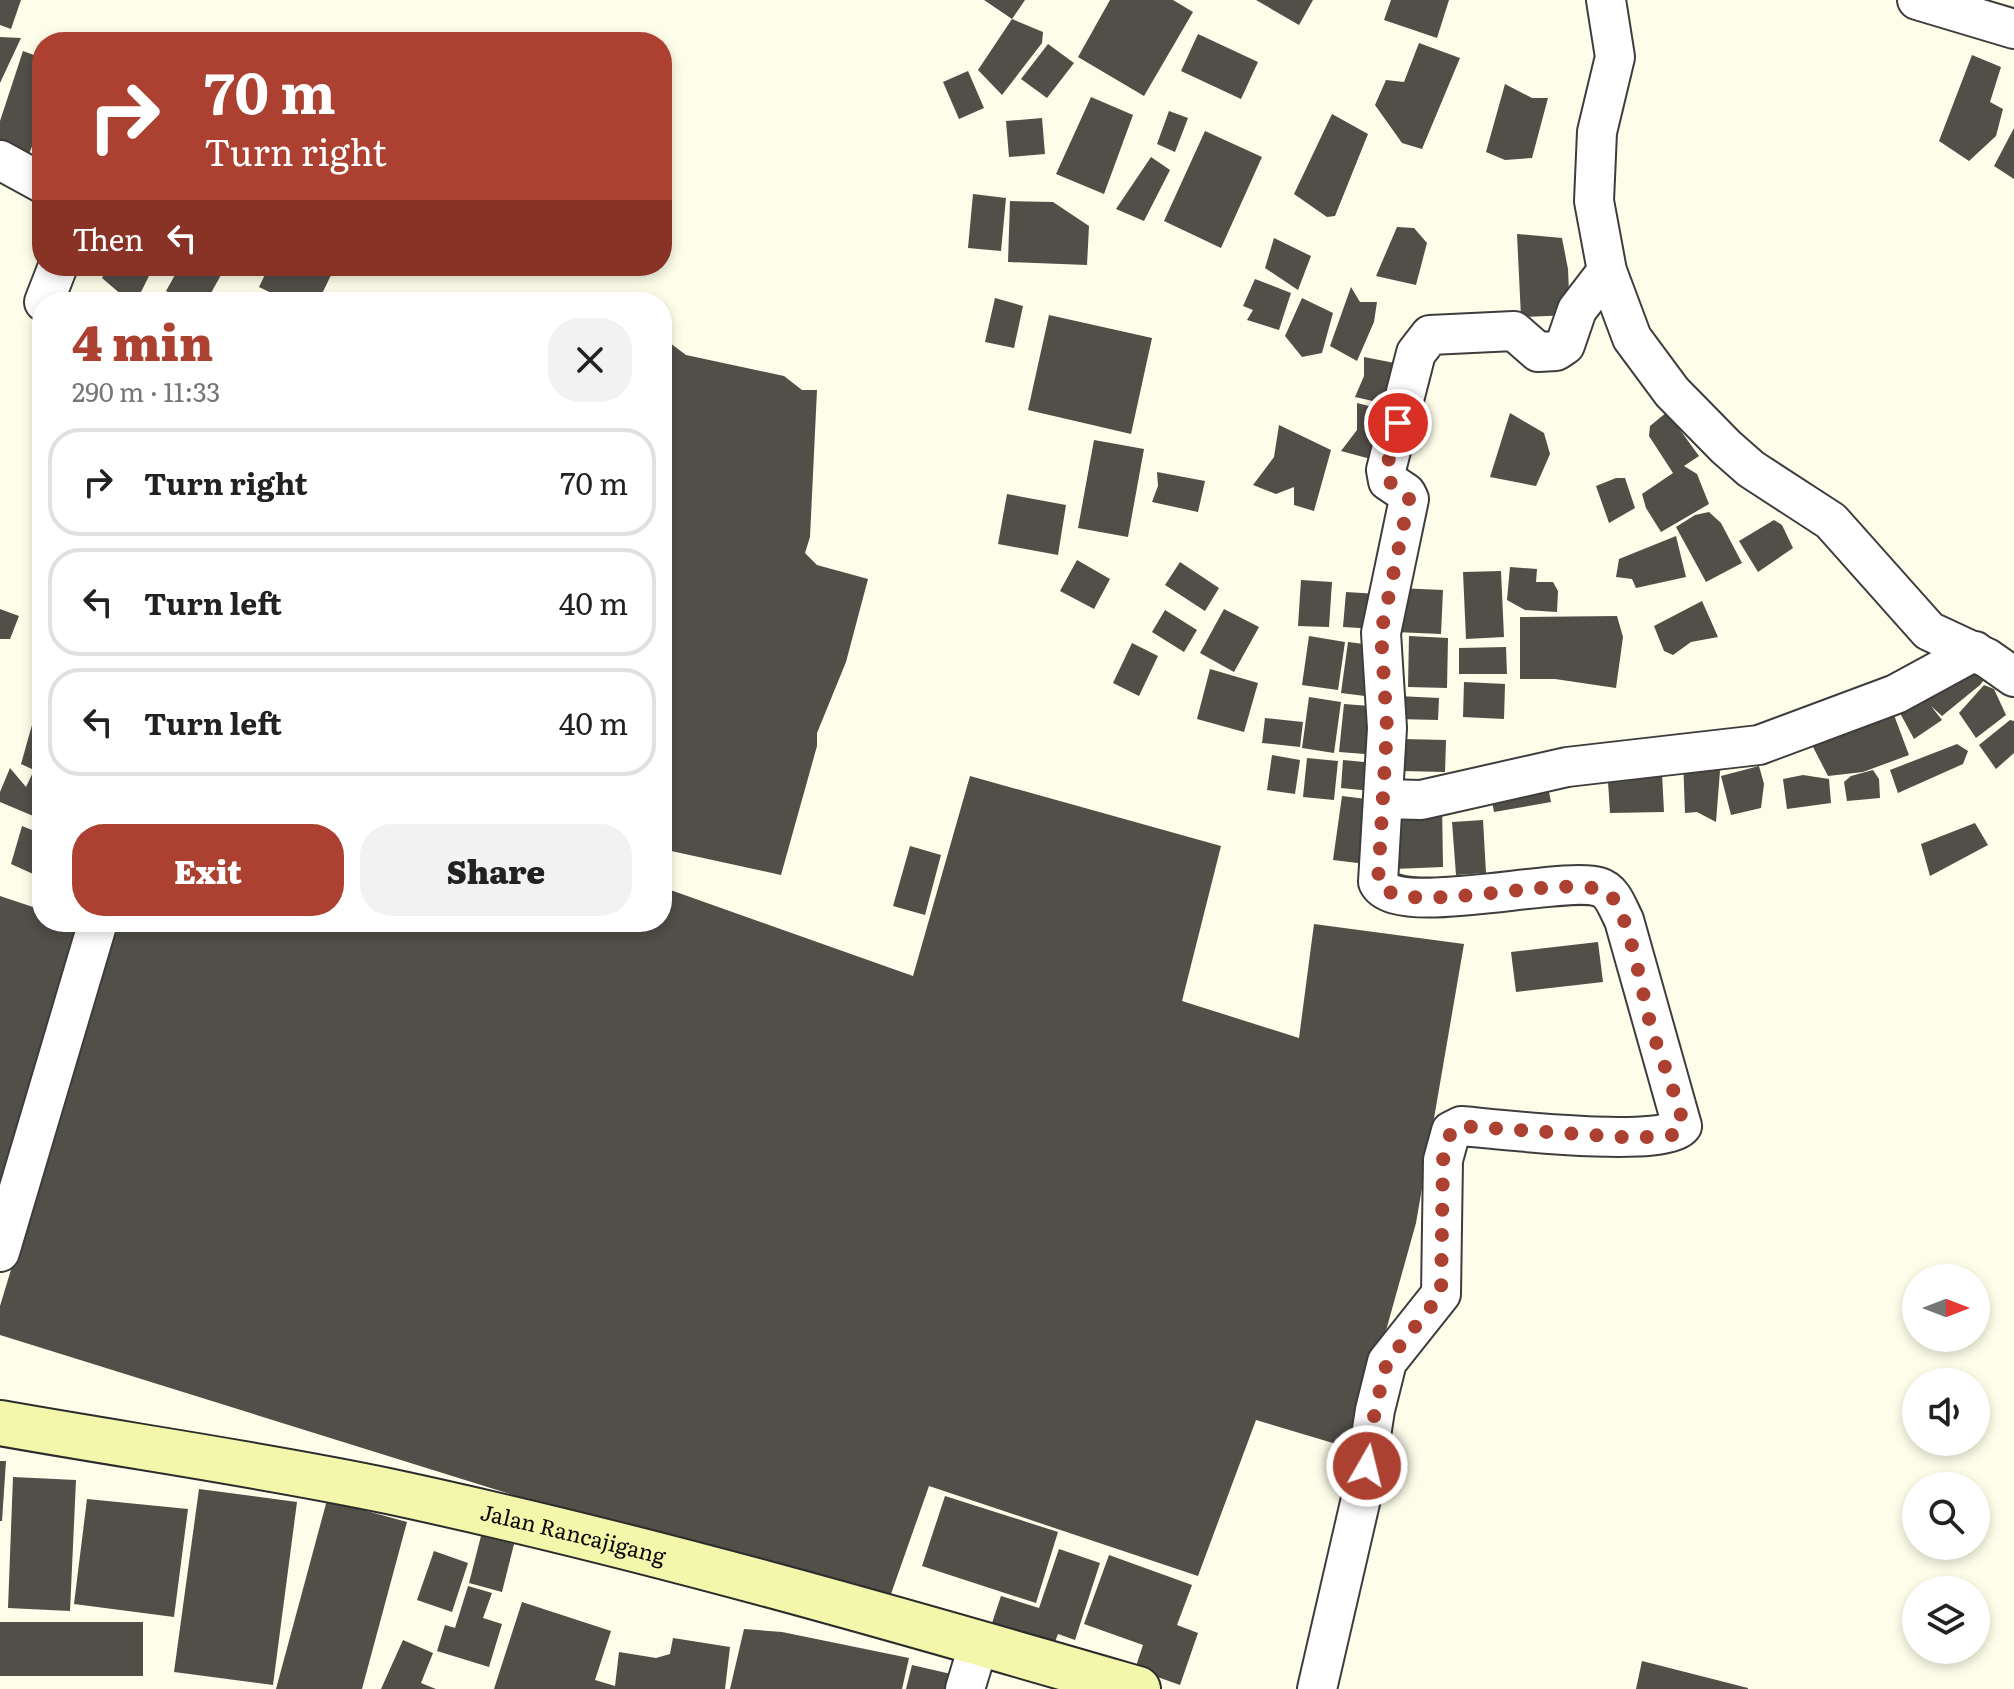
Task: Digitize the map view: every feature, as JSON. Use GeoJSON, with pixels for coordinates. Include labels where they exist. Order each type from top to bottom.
{"type":"FeatureCollection","features":[{"type":"Feature","properties":{"kind":"main road","name":"Jalan Rancajigang"},"geometry":{"type":"LineString","coordinates":[[0,1423],[260,1465],[391,1492],[662,1557],[1138,1689]]}},
{"type":"Feature","properties":{"kind":"street"},"geometry":{"type":"LineString","coordinates":[[1606,0],[1615,57],[1597,132],[1594,201],[1607,271],[1632,338],[1672,392],[1697,418],[1751,469],[1831,521],[1929,631],[1975,651],[2014,677]]}},
{"type":"Feature","properties":{"kind":"street"},"geometry":{"type":"LineString","coordinates":[[1917,0],[2014,29]]}},
{"type":"Feature","properties":{"kind":"street"},"geometry":{"type":"LineString","coordinates":[[0,160],[32,178]]}},
{"type":"Feature","properties":{"kind":"street"},"geometry":{"type":"LineString","coordinates":[[1317,1689],[1359,1509],[1375,1410],[1387,1362],[1441,1294],[1443,1160],[1448,1136],[1461,1126],[1635,1138],[1672,1135],[1683,1123],[1653,1031],[1624,920],[1612,896],[1600,887],[1575,885],[1513,893],[1418,896],[1390,893],[1378,882],[1387,728],[1381,633],[1409,499],[1406,493],[1388,481],[1386,470],[1416,353],[1430,335],[1499,330],[1514,331],[1538,352],[1556,351],[1565,345],[1577,310],[1607,271]]}},
{"type":"Feature","properties":{"kind":"street"},"geometry":{"type":"LineString","coordinates":[[1384,799],[1421,800],[1567,767],[1759,745],[1896,694],[1975,651]]}},
{"type":"Feature","properties":{"kind":"street"},"geometry":{"type":"LineString","coordinates":[[0,1252],[95,932]]}},
{"type":"Feature","properties":{"kind":"street"},"geometry":{"type":"LineString","coordinates":[[965,1689],[979,1643]]}},
{"type":"Feature","properties":{"kind":"building"},"geometry":{"type":"Polygon","coordinates":[[[0,0],[21,0],[11,29],[0,25],[0,0]]]}},
{"type":"Feature","properties":{"kind":"building"},"geometry":{"type":"Polygon","coordinates":[[[984,0],[1025,0],[1012,19],[984,0]]]}},
{"type":"Feature","properties":{"kind":"building"},"geometry":{"type":"Polygon","coordinates":[[[1110,0],[1173,0],[1193,12],[1144,96],[1078,57],[1110,0]]]}},
{"type":"Feature","properties":{"kind":"building"},"geometry":{"type":"Polygon","coordinates":[[[1256,0],[1313,0],[1299,25],[1256,0]]]}},
{"type":"Feature","properties":{"kind":"building"},"geometry":{"type":"Polygon","coordinates":[[[1391,0],[1449,0],[1437,38],[1384,20],[1391,0]]]}},
{"type":"Feature","properties":{"kind":"building"},"geometry":{"type":"Polygon","coordinates":[[[1012,19],[1043,32],[1042,43],[1002,95],[978,70],[1012,19]]]}},
{"type":"Feature","properties":{"kind":"building"},"geometry":{"type":"Polygon","coordinates":[[[1198,34],[1258,62],[1241,99],[1181,71],[1198,34]]]}},
{"type":"Feature","properties":{"kind":"building"},"geometry":{"type":"Polygon","coordinates":[[[0,37],[21,38],[0,83],[0,37]]]}},
{"type":"Feature","properties":{"kind":"building"},"geometry":{"type":"Polygon","coordinates":[[[1419,43],[1460,58],[1422,149],[1402,143],[1375,105],[1386,80],[1404,82],[1419,43]]]}},
{"type":"Feature","properties":{"kind":"building"},"geometry":{"type":"Polygon","coordinates":[[[1048,44],[1074,63],[1047,98],[1021,79],[1048,44]]]}},
{"type":"Feature","properties":{"kind":"building"},"geometry":{"type":"Polygon","coordinates":[[[23,51],[32,54],[32,146],[24,166],[0,143],[0,121],[23,51]]]}},
{"type":"Feature","properties":{"kind":"building"},"geometry":{"type":"Polygon","coordinates":[[[1972,55],[2001,67],[1990,102],[2003,109],[1996,136],[1969,161],[1939,141],[1972,55]]]}},
{"type":"Feature","properties":{"kind":"building"},"geometry":{"type":"Polygon","coordinates":[[[968,71],[984,108],[959,119],[943,82],[968,71]]]}},
{"type":"Feature","properties":{"kind":"building"},"geometry":{"type":"Polygon","coordinates":[[[1505,84],[1532,98],[1548,98],[1532,158],[1505,160],[1486,152],[1505,84]]]}},
{"type":"Feature","properties":{"kind":"building"},"geometry":{"type":"Polygon","coordinates":[[[1091,97],[1133,115],[1104,194],[1056,174],[1091,97]]]}},
{"type":"Feature","properties":{"kind":"building"},"geometry":{"type":"Polygon","coordinates":[[[1169,111],[1188,118],[1175,152],[1157,144],[1169,111]]]}},
{"type":"Feature","properties":{"kind":"building"},"geometry":{"type":"Polygon","coordinates":[[[1332,114],[1368,134],[1335,216],[1327,217],[1294,194],[1332,114]]]}},
{"type":"Feature","properties":{"kind":"building"},"geometry":{"type":"Polygon","coordinates":[[[1042,118],[1045,154],[1009,157],[1006,121],[1042,118]]]}},
{"type":"Feature","properties":{"kind":"building"},"geometry":{"type":"Polygon","coordinates":[[[2014,128],[2014,179],[1994,166],[2014,128]]]}},
{"type":"Feature","properties":{"kind":"building"},"geometry":{"type":"Polygon","coordinates":[[[1205,131],[1262,157],[1221,248],[1164,221],[1205,131]]]}},
{"type":"Feature","properties":{"kind":"building"},"geometry":{"type":"Polygon","coordinates":[[[1151,157],[1170,170],[1144,221],[1116,209],[1151,157]]]}},
{"type":"Feature","properties":{"kind":"building"},"geometry":{"type":"Polygon","coordinates":[[[973,194],[1006,198],[1001,251],[968,248],[973,194]]]}},
{"type":"Feature","properties":{"kind":"building"},"geometry":{"type":"Polygon","coordinates":[[[1010,201],[1053,202],[1089,226],[1087,265],[1008,262],[1010,201]]]}},
{"type":"Feature","properties":{"kind":"building"},"geometry":{"type":"Polygon","coordinates":[[[1397,227],[1414,228],[1427,243],[1416,285],[1376,276],[1397,227]]]}},
{"type":"Feature","properties":{"kind":"building"},"geometry":{"type":"Polygon","coordinates":[[[1517,234],[1562,238],[1568,269],[1570,315],[1521,317],[1517,234]]]}},
{"type":"Feature","properties":{"kind":"building"},"geometry":{"type":"Polygon","coordinates":[[[1274,238],[1311,256],[1298,290],[1265,268],[1274,238]]]}},
{"type":"Feature","properties":{"kind":"building"},"geometry":{"type":"Polygon","coordinates":[[[149,276],[141,292],[118,292],[102,278],[149,276]]]}},
{"type":"Feature","properties":{"kind":"building"},"geometry":{"type":"Polygon","coordinates":[[[174,276],[220,276],[212,292],[166,291],[174,276]]]}},
{"type":"Feature","properties":{"kind":"building"},"geometry":{"type":"Polygon","coordinates":[[[264,276],[331,276],[323,292],[269,292],[259,287],[264,276]]]}},
{"type":"Feature","properties":{"kind":"building"},"geometry":{"type":"Polygon","coordinates":[[[1255,279],[1291,293],[1279,330],[1247,320],[1253,310],[1243,306],[1255,279]]]}},
{"type":"Feature","properties":{"kind":"building"},"geometry":{"type":"Polygon","coordinates":[[[1351,287],[1360,302],[1377,302],[1374,322],[1357,361],[1330,346],[1351,287]]]}},
{"type":"Feature","properties":{"kind":"building"},"geometry":{"type":"Polygon","coordinates":[[[995,298],[1023,306],[1014,348],[985,342],[995,298]]]}},
{"type":"Feature","properties":{"kind":"building"},"geometry":{"type":"Polygon","coordinates":[[[1302,298],[1333,313],[1322,353],[1302,357],[1285,336],[1302,298]]]}},
{"type":"Feature","properties":{"kind":"building"},"geometry":{"type":"Polygon","coordinates":[[[1049,315],[1152,338],[1131,434],[1028,410],[1049,315]]]}},
{"type":"Feature","properties":{"kind":"building"},"geometry":{"type":"Polygon","coordinates":[[[672,344],[686,355],[784,376],[802,390],[817,390],[810,537],[805,553],[817,565],[868,579],[846,662],[817,733],[817,746],[781,875],[672,851],[672,344]]]}},
{"type":"Feature","properties":{"kind":"building"},"geometry":{"type":"Polygon","coordinates":[[[1364,357],[1405,365],[1395,406],[1355,397],[1364,376],[1364,357]]]}},
{"type":"Feature","properties":{"kind":"building"},"geometry":{"type":"Polygon","coordinates":[[[1357,403],[1393,412],[1378,461],[1341,451],[1357,430],[1357,403]]]}},
{"type":"Feature","properties":{"kind":"building"},"geometry":{"type":"Polygon","coordinates":[[[1667,412],[1699,456],[1684,466],[1697,474],[1709,504],[1661,532],[1646,508],[1642,494],[1673,473],[1649,436],[1650,426],[1667,412]]]}},
{"type":"Feature","properties":{"kind":"building"},"geometry":{"type":"Polygon","coordinates":[[[1510,413],[1544,433],[1550,454],[1536,486],[1490,477],[1510,413]]]}},
{"type":"Feature","properties":{"kind":"building"},"geometry":{"type":"Polygon","coordinates":[[[1279,425],[1331,450],[1314,511],[1294,505],[1294,487],[1276,494],[1253,485],[1274,457],[1279,425]]]}},
{"type":"Feature","properties":{"kind":"building"},"geometry":{"type":"Polygon","coordinates":[[[1094,440],[1144,449],[1128,537],[1078,528],[1094,440]]]}},
{"type":"Feature","properties":{"kind":"building"},"geometry":{"type":"Polygon","coordinates":[[[1157,472],[1205,481],[1198,512],[1152,502],[1158,486],[1157,472]]]}},
{"type":"Feature","properties":{"kind":"building"},"geometry":{"type":"Polygon","coordinates":[[[1625,478],[1635,508],[1609,523],[1596,486],[1625,478]]]}},
{"type":"Feature","properties":{"kind":"building"},"geometry":{"type":"Polygon","coordinates":[[[1007,494],[1066,505],[1058,555],[998,544],[1007,494]]]}},
{"type":"Feature","properties":{"kind":"building"},"geometry":{"type":"Polygon","coordinates":[[[1709,512],[1721,523],[1742,563],[1706,582],[1676,527],[1695,515],[1709,512]]]}},
{"type":"Feature","properties":{"kind":"building"},"geometry":{"type":"Polygon","coordinates":[[[1774,520],[1782,525],[1793,548],[1758,572],[1739,541],[1774,520]]]}},
{"type":"Feature","properties":{"kind":"building"},"geometry":{"type":"Polygon","coordinates":[[[1676,536],[1686,577],[1636,588],[1632,579],[1616,577],[1619,559],[1676,536]]]}},
{"type":"Feature","properties":{"kind":"building"},"geometry":{"type":"Polygon","coordinates":[[[1077,560],[1110,579],[1094,609],[1060,591],[1077,560]]]}},
{"type":"Feature","properties":{"kind":"building"},"geometry":{"type":"Polygon","coordinates":[[[1180,562],[1219,588],[1205,611],[1165,585],[1180,562]]]}},
{"type":"Feature","properties":{"kind":"building"},"geometry":{"type":"Polygon","coordinates":[[[1510,567],[1537,569],[1536,582],[1553,582],[1558,591],[1557,612],[1525,610],[1507,600],[1510,567]]]}},
{"type":"Feature","properties":{"kind":"building"},"geometry":{"type":"Polygon","coordinates":[[[1501,571],[1504,637],[1466,639],[1463,572],[1501,571]]]}},
{"type":"Feature","properties":{"kind":"building"},"geometry":{"type":"Polygon","coordinates":[[[1301,580],[1332,582],[1329,627],[1298,626],[1301,580]]]}},
{"type":"Feature","properties":{"kind":"building"},"geometry":{"type":"Polygon","coordinates":[[[1397,588],[1443,590],[1441,634],[1395,632],[1397,588]]]}},
{"type":"Feature","properties":{"kind":"building"},"geometry":{"type":"Polygon","coordinates":[[[1346,592],[1378,594],[1376,629],[1343,627],[1346,592]]]}},
{"type":"Feature","properties":{"kind":"building"},"geometry":{"type":"Polygon","coordinates":[[[1702,601],[1718,637],[1691,642],[1673,655],[1664,651],[1654,626],[1702,601]]]}},
{"type":"Feature","properties":{"kind":"building"},"geometry":{"type":"Polygon","coordinates":[[[0,609],[19,616],[10,639],[0,639],[0,609]]]}},
{"type":"Feature","properties":{"kind":"building"},"geometry":{"type":"Polygon","coordinates":[[[1224,609],[1259,627],[1234,672],[1200,653],[1224,609]]]}},
{"type":"Feature","properties":{"kind":"building"},"geometry":{"type":"Polygon","coordinates":[[[1165,610],[1197,630],[1184,652],[1152,632],[1165,610]]]}},
{"type":"Feature","properties":{"kind":"building"},"geometry":{"type":"Polygon","coordinates":[[[1617,616],[1623,637],[1616,688],[1555,679],[1520,679],[1520,617],[1617,616]]]}},
{"type":"Feature","properties":{"kind":"building"},"geometry":{"type":"Polygon","coordinates":[[[1309,636],[1345,642],[1338,690],[1302,685],[1309,636]]]}},
{"type":"Feature","properties":{"kind":"building"},"geometry":{"type":"Polygon","coordinates":[[[1409,636],[1448,638],[1447,688],[1408,687],[1409,636]]]}},
{"type":"Feature","properties":{"kind":"building"},"geometry":{"type":"Polygon","coordinates":[[[1348,642],[1379,646],[1373,697],[1341,693],[1348,642]]]}},
{"type":"Feature","properties":{"kind":"building"},"geometry":{"type":"Polygon","coordinates":[[[1132,643],[1158,656],[1139,696],[1113,683],[1132,643]]]}},
{"type":"Feature","properties":{"kind":"building"},"geometry":{"type":"Polygon","coordinates":[[[1506,647],[1507,674],[1459,674],[1459,648],[1506,647]]]}},
{"type":"Feature","properties":{"kind":"building"},"geometry":{"type":"Polygon","coordinates":[[[1976,668],[1987,676],[1980,685],[1942,716],[1931,706],[1942,720],[1914,739],[1893,700],[1976,668]]]}},
{"type":"Feature","properties":{"kind":"building"},"geometry":{"type":"Polygon","coordinates":[[[1210,669],[1258,683],[1244,732],[1197,719],[1210,669]]]}},
{"type":"Feature","properties":{"kind":"building"},"geometry":{"type":"Polygon","coordinates":[[[1464,682],[1505,684],[1504,719],[1463,717],[1464,682]]]}},
{"type":"Feature","properties":{"kind":"building"},"geometry":{"type":"Polygon","coordinates":[[[1984,685],[1994,689],[2006,715],[1976,738],[1959,713],[1984,685]]]}},
{"type":"Feature","properties":{"kind":"building"},"geometry":{"type":"Polygon","coordinates":[[[1398,696],[1439,698],[1438,720],[1397,719],[1398,696]]]}},
{"type":"Feature","properties":{"kind":"building"},"geometry":{"type":"Polygon","coordinates":[[[1309,697],[1341,702],[1334,753],[1302,748],[1309,697]]]}},
{"type":"Feature","properties":{"kind":"building"},"geometry":{"type":"Polygon","coordinates":[[[1888,699],[1909,755],[1863,772],[1828,776],[1812,745],[1888,699]]]}},
{"type":"Feature","properties":{"kind":"building"},"geometry":{"type":"Polygon","coordinates":[[[1344,704],[1383,707],[1378,755],[1339,752],[1344,704]]]}},
{"type":"Feature","properties":{"kind":"building"},"geometry":{"type":"Polygon","coordinates":[[[1265,718],[1303,722],[1300,747],[1262,743],[1265,718]]]}},
{"type":"Feature","properties":{"kind":"building"},"geometry":{"type":"Polygon","coordinates":[[[2010,720],[2014,721],[2014,753],[1996,769],[1979,745],[2010,720]]]}},
{"type":"Feature","properties":{"kind":"building"},"geometry":{"type":"Polygon","coordinates":[[[32,725],[32,769],[21,764],[32,725]]]}},
{"type":"Feature","properties":{"kind":"building"},"geometry":{"type":"Polygon","coordinates":[[[1402,739],[1446,740],[1445,772],[1402,771],[1402,739]]]}},
{"type":"Feature","properties":{"kind":"building"},"geometry":{"type":"Polygon","coordinates":[[[1957,744],[1968,751],[1963,764],[1898,793],[1890,770],[1957,744]]]}},
{"type":"Feature","properties":{"kind":"building"},"geometry":{"type":"Polygon","coordinates":[[[1272,755],[1300,760],[1295,794],[1267,790],[1272,755]]]}},
{"type":"Feature","properties":{"kind":"building"},"geometry":{"type":"Polygon","coordinates":[[[1683,757],[1721,758],[1716,822],[1697,812],[1685,813],[1683,757]]]}},
{"type":"Feature","properties":{"kind":"building"},"geometry":{"type":"Polygon","coordinates":[[[1307,758],[1338,761],[1334,800],[1303,797],[1307,758]]]}},
{"type":"Feature","properties":{"kind":"building"},"geometry":{"type":"Polygon","coordinates":[[[1343,760],[1385,764],[1382,792],[1341,788],[1343,760]]]}},
{"type":"Feature","properties":{"kind":"building"},"geometry":{"type":"Polygon","coordinates":[[[1607,766],[1662,773],[1664,812],[1610,813],[1607,766]]]}},
{"type":"Feature","properties":{"kind":"building"},"geometry":{"type":"Polygon","coordinates":[[[1759,766],[1764,784],[1761,808],[1731,815],[1721,776],[1759,766]]]}},
{"type":"Feature","properties":{"kind":"building"},"geometry":{"type":"Polygon","coordinates":[[[10,768],[26,787],[32,774],[32,815],[0,802],[0,792],[10,768]]]}},
{"type":"Feature","properties":{"kind":"building"},"geometry":{"type":"Polygon","coordinates":[[[1873,770],[1879,779],[1880,798],[1847,801],[1844,782],[1851,776],[1873,770]]]}},
{"type":"Feature","properties":{"kind":"building"},"geometry":{"type":"Polygon","coordinates":[[[1803,775],[1829,779],[1831,803],[1787,809],[1783,779],[1803,775]]]}},
{"type":"Feature","properties":{"kind":"building"},"geometry":{"type":"Polygon","coordinates":[[[970,776],[1221,846],[1182,1001],[1299,1038],[1314,924],[1464,944],[1416,1223],[1353,1449],[1256,1420],[1198,1576],[929,1486],[885,1611],[0,1335],[0,1306],[113,932],[672,932],[672,891],[913,976],[970,776]]]}},
{"type":"Feature","properties":{"kind":"building"},"geometry":{"type":"Polygon","coordinates":[[[1546,776],[1551,802],[1494,812],[1489,786],[1546,776]]]}},
{"type":"Feature","properties":{"kind":"building"},"geometry":{"type":"Polygon","coordinates":[[[1342,796],[1382,801],[1374,865],[1333,860],[1342,796]]]}},
{"type":"Feature","properties":{"kind":"building"},"geometry":{"type":"Polygon","coordinates":[[[1442,803],[1443,867],[1394,869],[1393,805],[1442,803]]]}},
{"type":"Feature","properties":{"kind":"building"},"geometry":{"type":"Polygon","coordinates":[[[1483,820],[1486,873],[1456,875],[1452,822],[1483,820]]]}},
{"type":"Feature","properties":{"kind":"building"},"geometry":{"type":"Polygon","coordinates":[[[1975,823],[1988,845],[1930,876],[1921,844],[1975,823]]]}},
{"type":"Feature","properties":{"kind":"building"},"geometry":{"type":"Polygon","coordinates":[[[22,826],[32,830],[32,873],[11,864],[22,826]]]}},
{"type":"Feature","properties":{"kind":"building"},"geometry":{"type":"Polygon","coordinates":[[[910,846],[941,855],[925,915],[893,906],[910,846]]]}},
{"type":"Feature","properties":{"kind":"building"},"geometry":{"type":"Polygon","coordinates":[[[0,896],[32,907],[32,932],[76,932],[0,1191],[0,896]]]}},
{"type":"Feature","properties":{"kind":"building"},"geometry":{"type":"Polygon","coordinates":[[[1598,942],[1603,982],[1516,992],[1511,952],[1598,942]]]}},
{"type":"Feature","properties":{"kind":"building"},"geometry":{"type":"Polygon","coordinates":[[[0,1461],[6,1461],[2,1521],[0,1521],[0,1461]]]}},
{"type":"Feature","properties":{"kind":"building"},"geometry":{"type":"Polygon","coordinates":[[[13,1477],[76,1480],[70,1611],[8,1608],[13,1477]]]}},
{"type":"Feature","properties":{"kind":"building"},"geometry":{"type":"Polygon","coordinates":[[[199,1489],[297,1502],[273,1685],[174,1672],[199,1489]]]}},
{"type":"Feature","properties":{"kind":"building"},"geometry":{"type":"Polygon","coordinates":[[[945,1496],[1058,1532],[1036,1603],[922,1566],[945,1496]]]}},
{"type":"Feature","properties":{"kind":"building"},"geometry":{"type":"Polygon","coordinates":[[[87,1499],[188,1509],[174,1617],[74,1604],[87,1499]]]}},
{"type":"Feature","properties":{"kind":"building"},"geometry":{"type":"Polygon","coordinates":[[[327,1500],[407,1522],[362,1689],[276,1689],[327,1500]]]}},
{"type":"Feature","properties":{"kind":"building"},"geometry":{"type":"Polygon","coordinates":[[[481,1536],[514,1544],[502,1592],[469,1583],[481,1536]]]}},
{"type":"Feature","properties":{"kind":"building"},"geometry":{"type":"Polygon","coordinates":[[[1059,1549],[1100,1563],[1075,1640],[1058,1634],[1053,1647],[991,1626],[1001,1596],[1039,1608],[1059,1549]]]}},
{"type":"Feature","properties":{"kind":"building"},"geometry":{"type":"Polygon","coordinates":[[[434,1551],[468,1563],[452,1612],[417,1600],[434,1551]]]}},
{"type":"Feature","properties":{"kind":"building"},"geometry":{"type":"Polygon","coordinates":[[[1109,1555],[1192,1585],[1177,1625],[1198,1633],[1180,1685],[1135,1669],[1143,1645],[1084,1624],[1109,1555]]]}},
{"type":"Feature","properties":{"kind":"building"},"geometry":{"type":"Polygon","coordinates":[[[468,1586],[492,1593],[483,1618],[502,1624],[489,1667],[437,1651],[445,1625],[455,1628],[468,1586]]]}},
{"type":"Feature","properties":{"kind":"building"},"geometry":{"type":"Polygon","coordinates":[[[522,1602],[611,1631],[595,1680],[615,1686],[619,1652],[656,1658],[670,1654],[673,1638],[730,1647],[725,1689],[494,1689],[522,1602]]]}},
{"type":"Feature","properties":{"kind":"building"},"geometry":{"type":"Polygon","coordinates":[[[0,1622],[143,1622],[143,1676],[0,1676],[0,1622]]]}},
{"type":"Feature","properties":{"kind":"building"},"geometry":{"type":"Polygon","coordinates":[[[744,1629],[782,1632],[909,1658],[902,1689],[730,1689],[744,1629]]]}},
{"type":"Feature","properties":{"kind":"building"},"geometry":{"type":"Polygon","coordinates":[[[403,1640],[433,1653],[421,1683],[436,1689],[381,1689],[403,1640]]]}},
{"type":"Feature","properties":{"kind":"building"},"geometry":{"type":"Polygon","coordinates":[[[1642,1661],[1748,1688],[1748,1689],[1636,1689],[1642,1661]]]}},
{"type":"Feature","properties":{"kind":"building"},"geometry":{"type":"Polygon","coordinates":[[[912,1665],[964,1677],[962,1689],[906,1689],[912,1665]]]}},
{"type":"Feature","properties":{"kind":"route"},"geometry":{"type":"LineString","coordinates":[[1367,1466],[1375,1410],[1387,1362],[1441,1294],[1443,1160],[1451,1131],[1461,1126],[1635,1138],[1672,1135],[1679,1131],[1683,1123],[1653,1031],[1624,920],[1612,896],[1600,887],[1575,885],[1513,893],[1418,896],[1390,893],[1380,887],[1377,868],[1387,728],[1381,633],[1409,499],[1406,493],[1388,481],[1386,470],[1398,423]]}}]}
